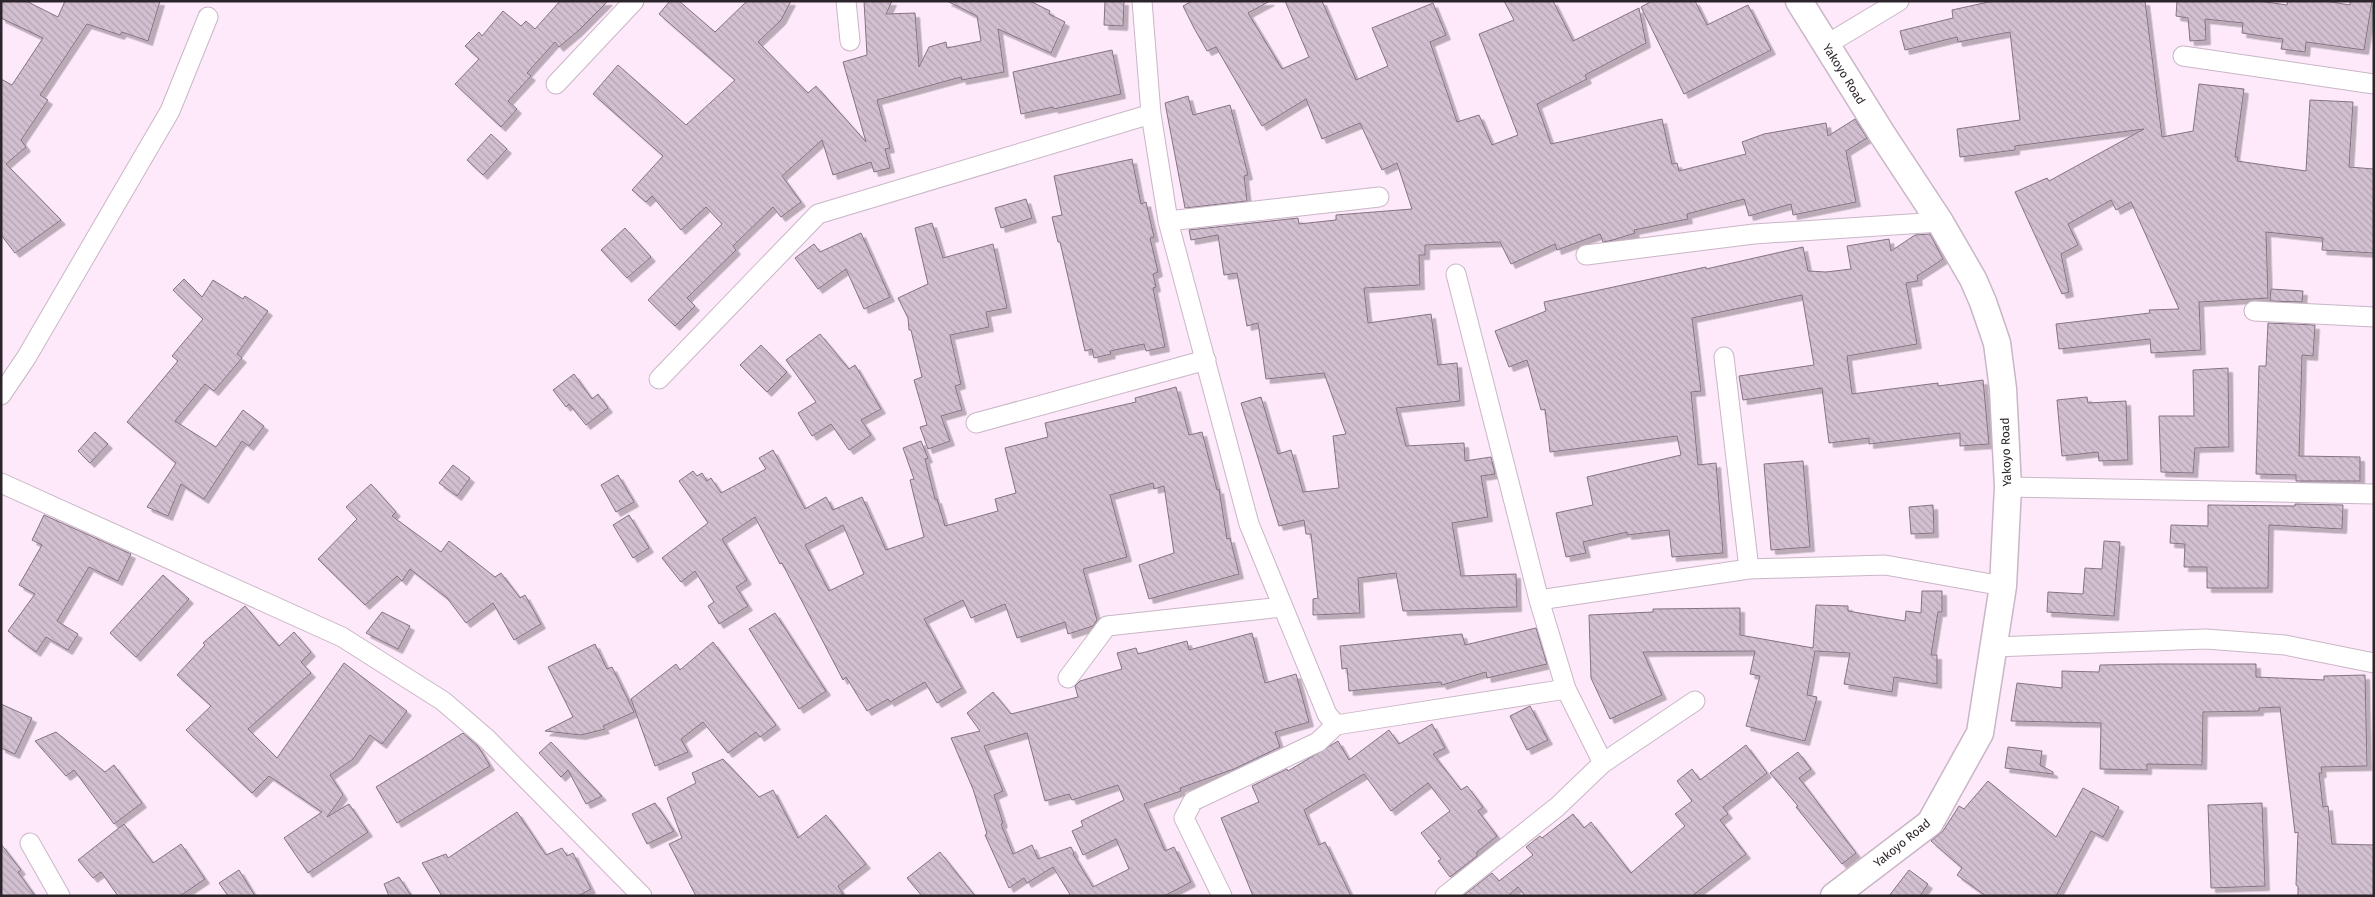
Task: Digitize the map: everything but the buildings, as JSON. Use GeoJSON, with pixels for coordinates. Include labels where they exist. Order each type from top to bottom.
{"type":"FeatureCollection","features":[{"type":"Feature","properties":{"kind":"main road","name":"Yakoyo Road"},"geometry":{"type":"LineString","coordinates":[[1799,1],[1940,222],[1973,279],[1983,302],[1996,343],[2003,389],[2008,486],[2003,586],[1980,733],[1930,823],[1834,896]]}},
{"type":"Feature","properties":{"kind":"street"},"geometry":{"type":"LineString","coordinates":[[556,84],[634,1]]}},
{"type":"Feature","properties":{"kind":"street"},"geometry":{"type":"LineString","coordinates":[[846,1],[850,41]]}},
{"type":"Feature","properties":{"kind":"street"},"geometry":{"type":"LineString","coordinates":[[1142,1],[1151,114],[1168,221],[1249,524],[1327,714],[1336,725]]}},
{"type":"Feature","properties":{"kind":"street"},"geometry":{"type":"LineString","coordinates":[[1826,45],[1899,1]]}},
{"type":"Feature","properties":{"kind":"street"},"geometry":{"type":"LineString","coordinates":[[1,395],[26,358],[170,110],[208,17]]}},
{"type":"Feature","properties":{"kind":"street"},"geometry":{"type":"LineString","coordinates":[[2183,56],[2374,84]]}},
{"type":"Feature","properties":{"kind":"street"},"geometry":{"type":"LineString","coordinates":[[659,379],[818,214],[1151,114]]}},
{"type":"Feature","properties":{"kind":"street"},"geometry":{"type":"LineString","coordinates":[[1168,221],[1379,198]]}},
{"type":"Feature","properties":{"kind":"street"},"geometry":{"type":"LineString","coordinates":[[1586,255],[1754,234],[1940,222]]}},
{"type":"Feature","properties":{"kind":"street"},"geometry":{"type":"LineString","coordinates":[[1456,274],[1540,600],[1566,689],[1602,762]]}},
{"type":"Feature","properties":{"kind":"street"},"geometry":{"type":"LineString","coordinates":[[2254,311],[2374,317]]}},
{"type":"Feature","properties":{"kind":"street"},"geometry":{"type":"LineString","coordinates":[[1724,357],[1749,569]]}},
{"type":"Feature","properties":{"kind":"street"},"geometry":{"type":"LineString","coordinates":[[976,423],[1206,360]]}},
{"type":"Feature","properties":{"kind":"street"},"geometry":{"type":"LineString","coordinates":[[1,483],[342,637],[443,701],[486,738],[642,896]]}},
{"type":"Feature","properties":{"kind":"street"},"geometry":{"type":"LineString","coordinates":[[2008,486],[2374,494]]}},
{"type":"Feature","properties":{"kind":"street"},"geometry":{"type":"LineString","coordinates":[[1540,600],[1749,569],[1885,565],[2003,586]]}},
{"type":"Feature","properties":{"kind":"street"},"geometry":{"type":"LineString","coordinates":[[1068,678],[1106,626],[1282,607]]}},
{"type":"Feature","properties":{"kind":"street"},"geometry":{"type":"LineString","coordinates":[[1994,647],[2206,639],[2286,645],[2374,663]]}},
{"type":"Feature","properties":{"kind":"street"},"geometry":{"type":"LineString","coordinates":[[1222,896],[1184,818],[1193,802],[1318,742],[1336,725],[1566,689]]}},
{"type":"Feature","properties":{"kind":"street"},"geometry":{"type":"LineString","coordinates":[[1445,896],[1557,807],[1602,762],[1695,702]]}},
{"type":"Feature","properties":{"kind":"street"},"geometry":{"type":"LineString","coordinates":[[30,843],[60,896]]}}]}
